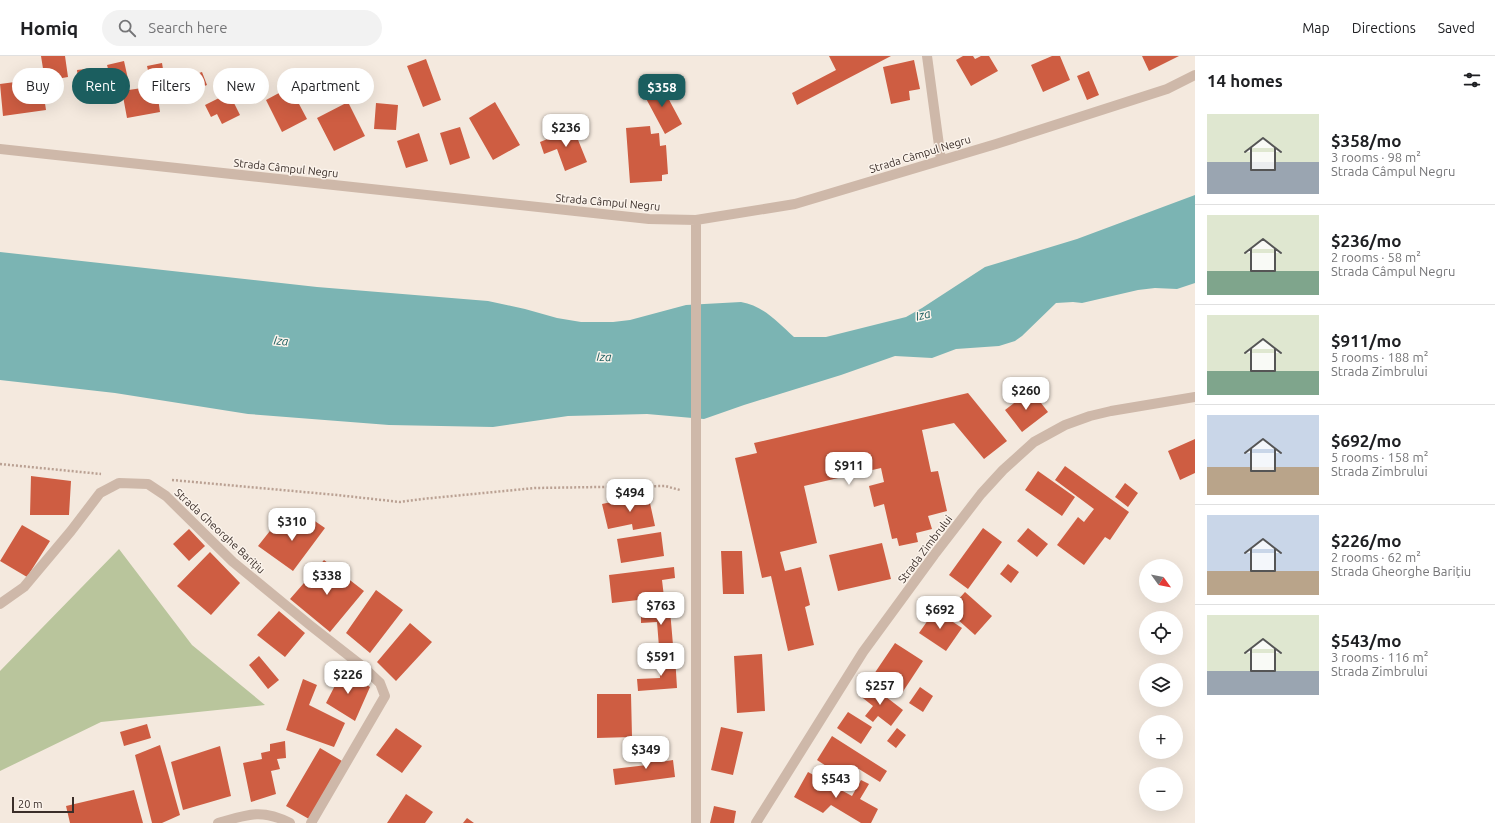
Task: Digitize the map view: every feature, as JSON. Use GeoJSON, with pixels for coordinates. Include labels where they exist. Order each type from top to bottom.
{"type":"FeatureCollection","features":[{"type":"Feature","properties":{"kind":"street"},"geometry":{"type":"LineString","coordinates":[[927,56],[941,160]]}},
{"type":"Feature","properties":{"kind":"street","name":"Strada Câmpul Negru"},"geometry":{"type":"LineString","coordinates":[[0,149],[649,219],[696,220],[795,204],[996,144],[1167,89],[1195,75]]}},
{"type":"Feature","properties":{"kind":"street"},"geometry":{"type":"LineString","coordinates":[[696,220],[696,823]]}},
{"type":"Feature","properties":{"kind":"street","name":"Strada Zimbrului"},"geometry":{"type":"LineString","coordinates":[[756,823],[863,652],[934,555],[981,494],[1002,470],[1034,442],[1065,425],[1090,416],[1111,411],[1195,397]]}},
{"type":"Feature","properties":{"kind":"street","name":"Strada Gheorghe Barițiu"},"geometry":{"type":"LineString","coordinates":[[0,604],[24,587],[100,494],[119,483],[148,484],[166,496],[233,562],[362,666],[380,683],[385,696],[311,823]]}},
{"type":"Feature","properties":{"kind":"street"},"geometry":{"type":"LineString","coordinates":[[218,823],[254,813],[278,817],[290,823]]}},
{"type":"Feature","properties":{"kind":"path"},"geometry":{"type":"LineString","coordinates":[[0,464],[103,474]]}},
{"type":"Feature","properties":{"kind":"path"},"geometry":{"type":"LineString","coordinates":[[165,480],[400,502],[535,488],[665,486],[681,490],[696,499]]}},
{"type":"Feature","properties":{"kind":"green space"},"geometry":{"type":"Polygon","coordinates":[[[119,549],[192,645],[265,705],[101,722],[0,771],[0,671],[119,549]]]}},
{"type":"Feature","properties":{"kind":"water","name":"Iza"},"geometry":{"type":"Polygon","coordinates":[[[1195,195],[1195,283],[1177,289],[1155,288],[1138,290],[1082,303],[1056,303],[1015,341],[999,346],[956,349],[932,358],[895,356],[704,419],[647,414],[568,416],[493,427],[389,425],[248,414],[115,393],[0,380],[0,252],[317,287],[488,301],[557,318],[581,322],[613,322],[630,320],[686,305],[741,302],[764,311],[794,337],[826,337],[906,317],[985,267],[1077,239],[1195,195]]]}},
{"type":"Feature","properties":{"kind":"building"},"geometry":{"type":"Polygon","coordinates":[[[41,56],[65,56],[68,77],[64,78],[64,68],[43,68],[41,56]]]}},
{"type":"Feature","properties":{"kind":"building"},"geometry":{"type":"Polygon","coordinates":[[[829,56],[891,56],[797,105],[792,93],[836,70],[829,56]]]}},
{"type":"Feature","properties":{"kind":"building"},"geometry":{"type":"Polygon","coordinates":[[[963,56],[973,56],[975,59],[981,56],[989,56],[998,71],[971,86],[956,60],[963,56]]]}},
{"type":"Feature","properties":{"kind":"building"},"geometry":{"type":"Polygon","coordinates":[[[1052,56],[1060,56],[1070,80],[1043,92],[1031,65],[1052,56]]]}},
{"type":"Feature","properties":{"kind":"building"},"geometry":{"type":"Polygon","coordinates":[[[1142,56],[1179,56],[1149,71],[1142,56]]]}},
{"type":"Feature","properties":{"kind":"building"},"geometry":{"type":"Polygon","coordinates":[[[426,59],[441,100],[423,107],[407,66],[426,59]]]}},
{"type":"Feature","properties":{"kind":"building"},"geometry":{"type":"Polygon","coordinates":[[[914,60],[920,89],[909,91],[910,100],[891,104],[883,67],[914,60]]]}},
{"type":"Feature","properties":{"kind":"building"},"geometry":{"type":"Polygon","coordinates":[[[124,61],[126,68],[108,68],[107,65],[124,61]]]}},
{"type":"Feature","properties":{"kind":"building"},"geometry":{"type":"Polygon","coordinates":[[[162,63],[163,68],[147,68],[147,66],[162,63]]]}},
{"type":"Feature","properties":{"kind":"building"},"geometry":{"type":"Polygon","coordinates":[[[1089,71],[1099,95],[1087,100],[1077,76],[1089,71]]]}},
{"type":"Feature","properties":{"kind":"building"},"geometry":{"type":"Polygon","coordinates":[[[659,81],[682,124],[665,134],[642,91],[659,81]]]}},
{"type":"Feature","properties":{"kind":"building"},"geometry":{"type":"Polygon","coordinates":[[[12,82],[12,104],[45,104],[46,110],[3,116],[0,84],[12,82]]]}},
{"type":"Feature","properties":{"kind":"building"},"geometry":{"type":"Polygon","coordinates":[[[138,89],[138,104],[159,104],[160,112],[127,118],[124,104],[130,104],[130,90],[138,89]]]}},
{"type":"Feature","properties":{"kind":"building"},"geometry":{"type":"Polygon","coordinates":[[[277,94],[277,104],[299,104],[307,119],[282,132],[268,104],[269,98],[277,94]]]}},
{"type":"Feature","properties":{"kind":"building"},"geometry":{"type":"Polygon","coordinates":[[[213,101],[213,104],[234,104],[240,115],[222,124],[217,114],[211,117],[205,105],[213,101]]]}},
{"type":"Feature","properties":{"kind":"building"},"geometry":{"type":"Polygon","coordinates":[[[495,102],[520,145],[493,160],[469,118],[495,102]]]}},
{"type":"Feature","properties":{"kind":"building"},"geometry":{"type":"Polygon","coordinates":[[[376,103],[398,105],[396,130],[374,129],[376,103]]]}},
{"type":"Feature","properties":{"kind":"building"},"geometry":{"type":"Polygon","coordinates":[[[344,104],[349,104],[365,136],[334,151],[317,118],[344,104]]]}},
{"type":"Feature","properties":{"kind":"building"},"geometry":{"type":"Polygon","coordinates":[[[572,125],[587,162],[565,171],[557,149],[544,154],[540,142],[555,136],[554,132],[572,125]]]}},
{"type":"Feature","properties":{"kind":"building"},"geometry":{"type":"Polygon","coordinates":[[[650,126],[651,134],[659,133],[660,146],[666,145],[668,174],[662,175],[662,181],[630,183],[626,128],[650,126]]]}},
{"type":"Feature","properties":{"kind":"building"},"geometry":{"type":"Polygon","coordinates":[[[460,127],[470,158],[450,165],[440,133],[460,127]]]}},
{"type":"Feature","properties":{"kind":"building"},"geometry":{"type":"Polygon","coordinates":[[[419,133],[428,161],[406,168],[397,141],[419,133]]]}},
{"type":"Feature","properties":{"kind":"building"},"geometry":{"type":"Polygon","coordinates":[[[1031,390],[1048,412],[1022,432],[1005,410],[1031,390]]]}},
{"type":"Feature","properties":{"kind":"building"},"geometry":{"type":"Polygon","coordinates":[[[968,393],[1007,441],[984,459],[954,423],[922,430],[931,472],[938,471],[947,511],[928,516],[932,529],[916,533],[918,542],[899,546],[897,538],[892,539],[884,504],[874,507],[869,486],[884,482],[881,468],[804,486],[817,543],[780,552],[785,571],[801,567],[810,605],[805,607],[814,645],[788,651],[771,576],[762,578],[735,458],[757,453],[754,443],[968,393]]]}},
{"type":"Feature","properties":{"kind":"building"},"geometry":{"type":"Polygon","coordinates":[[[1195,439],[1195,473],[1180,480],[1168,451],[1195,439]]]}},
{"type":"Feature","properties":{"kind":"building"},"geometry":{"type":"Polygon","coordinates":[[[1065,466],[1129,512],[1110,540],[1105,537],[1084,565],[1057,545],[1078,517],[1084,522],[1094,509],[1055,480],[1065,466]]]}},
{"type":"Feature","properties":{"kind":"building"},"geometry":{"type":"Polygon","coordinates":[[[1038,471],[1075,497],[1062,516],[1025,490],[1038,471]]]}},
{"type":"Feature","properties":{"kind":"building"},"geometry":{"type":"Polygon","coordinates":[[[31,476],[71,481],[69,515],[30,515],[31,476]]]}},
{"type":"Feature","properties":{"kind":"building"},"geometry":{"type":"Polygon","coordinates":[[[1125,483],[1138,493],[1128,507],[1115,497],[1125,483]]]}},
{"type":"Feature","properties":{"kind":"building"},"geometry":{"type":"Polygon","coordinates":[[[648,494],[655,526],[633,530],[632,524],[608,529],[602,504],[648,494]]]}},
{"type":"Feature","properties":{"kind":"building"},"geometry":{"type":"Polygon","coordinates":[[[306,515],[325,528],[293,571],[258,546],[277,522],[292,532],[306,515]]]}},
{"type":"Feature","properties":{"kind":"building"},"geometry":{"type":"Polygon","coordinates":[[[22,525],[50,541],[27,577],[0,561],[22,525]]]}},
{"type":"Feature","properties":{"kind":"building"},"geometry":{"type":"Polygon","coordinates":[[[983,528],[1002,542],[968,589],[949,575],[983,528]]]}},
{"type":"Feature","properties":{"kind":"building"},"geometry":{"type":"Polygon","coordinates":[[[1028,528],[1048,544],[1037,557],[1017,541],[1028,528]]]}},
{"type":"Feature","properties":{"kind":"building"},"geometry":{"type":"Polygon","coordinates":[[[189,529],[205,546],[189,561],[173,544],[189,529]]]}},
{"type":"Feature","properties":{"kind":"building"},"geometry":{"type":"Polygon","coordinates":[[[661,532],[664,556],[621,563],[617,539],[661,532]]]}},
{"type":"Feature","properties":{"kind":"building"},"geometry":{"type":"Polygon","coordinates":[[[882,543],[891,579],[838,591],[829,555],[882,543]]]}},
{"type":"Feature","properties":{"kind":"building"},"geometry":{"type":"Polygon","coordinates":[[[721,551],[742,551],[744,594],[723,594],[721,551]]]}},
{"type":"Feature","properties":{"kind":"building"},"geometry":{"type":"Polygon","coordinates":[[[210,552],[240,583],[211,615],[177,586],[210,552]]]}},
{"type":"Feature","properties":{"kind":"building"},"geometry":{"type":"Polygon","coordinates":[[[324,560],[364,591],[330,632],[290,599],[324,560]]]}},
{"type":"Feature","properties":{"kind":"building"},"geometry":{"type":"Polygon","coordinates":[[[1008,564],[1019,572],[1011,583],[1000,574],[1008,564]]]}},
{"type":"Feature","properties":{"kind":"building"},"geometry":{"type":"Polygon","coordinates":[[[674,567],[675,578],[662,580],[664,597],[612,603],[609,575],[674,567]]]}},
{"type":"Feature","properties":{"kind":"building"},"geometry":{"type":"Polygon","coordinates":[[[376,590],[403,610],[370,653],[346,633],[376,590]]]}},
{"type":"Feature","properties":{"kind":"building"},"geometry":{"type":"Polygon","coordinates":[[[965,592],[992,616],[975,635],[948,611],[965,592]]]}},
{"type":"Feature","properties":{"kind":"building"},"geometry":{"type":"Polygon","coordinates":[[[670,610],[673,645],[659,647],[657,622],[641,623],[641,613],[670,610]]]}},
{"type":"Feature","properties":{"kind":"building"},"geometry":{"type":"Polygon","coordinates":[[[935,610],[962,628],[946,651],[919,633],[935,610]]]}},
{"type":"Feature","properties":{"kind":"building"},"geometry":{"type":"Polygon","coordinates":[[[279,611],[305,633],[285,657],[257,635],[279,611]]]}},
{"type":"Feature","properties":{"kind":"building"},"geometry":{"type":"Polygon","coordinates":[[[410,623],[432,642],[396,681],[377,662],[410,623]]]}},
{"type":"Feature","properties":{"kind":"building"},"geometry":{"type":"Polygon","coordinates":[[[895,643],[923,661],[902,693],[874,674],[895,643]]]}},
{"type":"Feature","properties":{"kind":"building"},"geometry":{"type":"Polygon","coordinates":[[[762,654],[765,711],[737,713],[734,656],[762,654]]]}},
{"type":"Feature","properties":{"kind":"building"},"geometry":{"type":"Polygon","coordinates":[[[259,656],[279,680],[268,689],[249,665],[259,656]]]}},
{"type":"Feature","properties":{"kind":"building"},"geometry":{"type":"Polygon","coordinates":[[[675,656],[677,688],[638,691],[637,679],[660,678],[659,657],[675,656]]]}},
{"type":"Feature","properties":{"kind":"building"},"geometry":{"type":"Polygon","coordinates":[[[343,670],[370,687],[355,721],[326,703],[343,670]]]}},
{"type":"Feature","properties":{"kind":"building"},"geometry":{"type":"Polygon","coordinates":[[[303,679],[317,685],[309,705],[345,723],[334,747],[286,730],[303,679]]]}},
{"type":"Feature","properties":{"kind":"building"},"geometry":{"type":"Polygon","coordinates":[[[868,683],[903,710],[891,726],[878,716],[873,722],[865,716],[873,706],[859,695],[868,683]]]}},
{"type":"Feature","properties":{"kind":"building"},"geometry":{"type":"Polygon","coordinates":[[[920,687],[933,696],[923,712],[909,703],[920,687]]]}},
{"type":"Feature","properties":{"kind":"building"},"geometry":{"type":"Polygon","coordinates":[[[597,694],[631,694],[632,737],[597,738],[597,694]]]}},
{"type":"Feature","properties":{"kind":"building"},"geometry":{"type":"Polygon","coordinates":[[[848,712],[872,727],[861,744],[837,728],[848,712]]]}},
{"type":"Feature","properties":{"kind":"building"},"geometry":{"type":"Polygon","coordinates":[[[147,724],[151,738],[124,746],[120,732],[147,724]]]}},
{"type":"Feature","properties":{"kind":"building"},"geometry":{"type":"Polygon","coordinates":[[[721,727],[743,732],[733,775],[711,770],[721,727]]]}},
{"type":"Feature","properties":{"kind":"building"},"geometry":{"type":"Polygon","coordinates":[[[396,728],[422,746],[402,773],[376,755],[396,728]]]}},
{"type":"Feature","properties":{"kind":"building"},"geometry":{"type":"Polygon","coordinates":[[[897,728],[906,735],[896,748],[887,741],[897,728]]]}},
{"type":"Feature","properties":{"kind":"building"},"geometry":{"type":"Polygon","coordinates":[[[832,736],[887,771],[880,782],[854,766],[846,779],[817,760],[832,736]]]}},
{"type":"Feature","properties":{"kind":"building"},"geometry":{"type":"Polygon","coordinates":[[[285,741],[286,758],[277,759],[280,769],[271,771],[276,794],[251,802],[243,763],[262,759],[261,753],[270,751],[270,744],[285,741]]]}},
{"type":"Feature","properties":{"kind":"building"},"geometry":{"type":"Polygon","coordinates":[[[160,745],[180,815],[162,823],[152,823],[135,755],[160,745]]]}},
{"type":"Feature","properties":{"kind":"building"},"geometry":{"type":"Polygon","coordinates":[[[220,746],[231,796],[183,810],[171,762],[220,746]]]}},
{"type":"Feature","properties":{"kind":"building"},"geometry":{"type":"Polygon","coordinates":[[[659,747],[661,762],[673,760],[675,777],[615,785],[613,769],[647,765],[645,749],[659,747]]]}},
{"type":"Feature","properties":{"kind":"building"},"geometry":{"type":"Polygon","coordinates":[[[320,748],[342,761],[309,819],[286,806],[320,748]]]}},
{"type":"Feature","properties":{"kind":"building"},"geometry":{"type":"Polygon","coordinates":[[[808,772],[852,796],[861,780],[869,784],[860,799],[878,809],[871,823],[861,823],[831,805],[823,813],[794,797],[808,772]]]}},
{"type":"Feature","properties":{"kind":"building"},"geometry":{"type":"Polygon","coordinates":[[[134,790],[143,823],[70,823],[66,806],[134,790]]]}},
{"type":"Feature","properties":{"kind":"building"},"geometry":{"type":"Polygon","coordinates":[[[406,794],[433,812],[425,823],[387,823],[406,794]]]}},
{"type":"Feature","properties":{"kind":"building"},"geometry":{"type":"Polygon","coordinates":[[[714,806],[736,811],[734,823],[710,823],[714,806]]]}},
{"type":"Feature","properties":{"kind":"building"},"geometry":{"type":"Polygon","coordinates":[[[467,818],[474,823],[463,823],[467,818]]]}}]}
